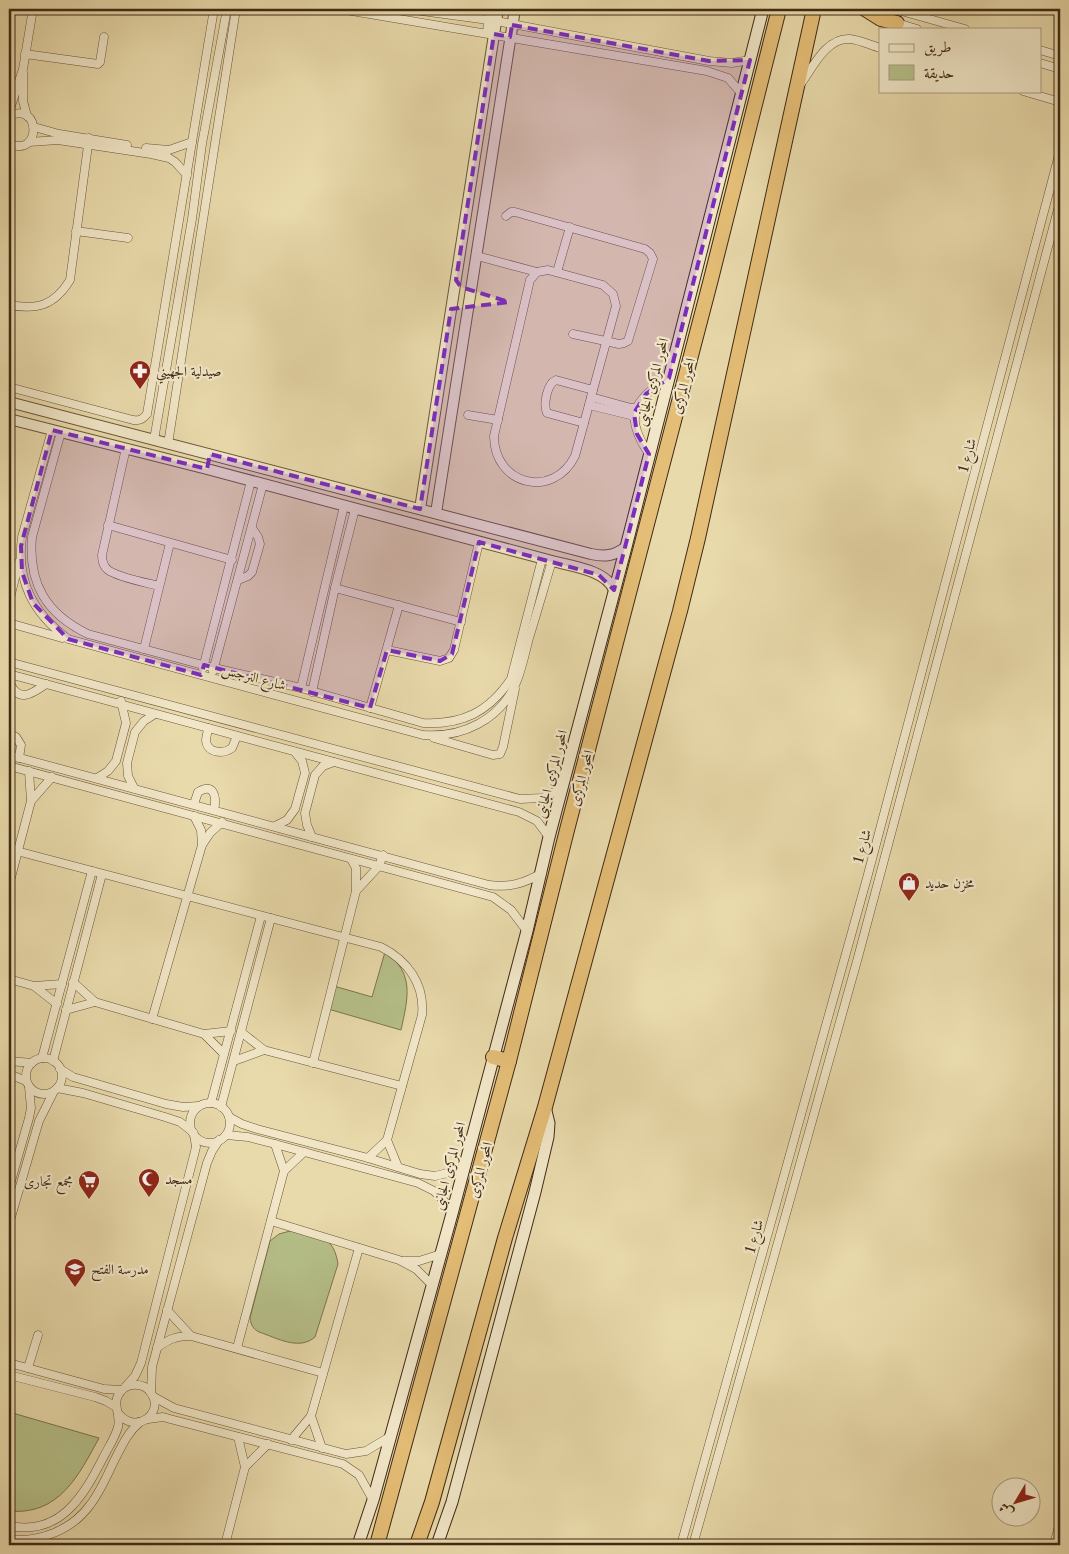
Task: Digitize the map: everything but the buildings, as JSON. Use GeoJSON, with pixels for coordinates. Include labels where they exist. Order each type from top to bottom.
{"type":"FeatureCollection","features":[{"type":"Feature","properties":{"kind":"highway","name":"المحور المركزى"},"geometry":{"type":"LineString","coordinates":[[377,1545],[509,1061],[779,9]]}},
{"type":"Feature","properties":{"kind":"highway"},"geometry":{"type":"LineString","coordinates":[[418,1545],[432,1502],[505,1238],[545,1107],[680,611],[698,538],[814,9]]}},
{"type":"Feature","properties":{"kind":"highway"},"geometry":{"type":"LineString","coordinates":[[865,9],[881,19],[897,23]]}},
{"type":"Feature","properties":{"kind":"highway"},"geometry":{"type":"LineString","coordinates":[[493,1058],[509,1061]]}},
{"type":"Feature","properties":{"kind":"main road","name":"المحور المركزى الجانبى"},"geometry":{"type":"LineString","coordinates":[[358,1545],[391,1436],[527,931],[549,837],[626,547],[763,9]]}},
{"type":"Feature","properties":{"kind":"main road"},"geometry":{"type":"LineString","coordinates":[[438,1545],[452,1502],[535,1192],[549,1130],[545,1107]]}},
{"type":"Feature","properties":{"kind":"street"},"geometry":{"type":"LineString","coordinates":[[9,112],[23,69],[33,9]]}},
{"type":"Feature","properties":{"kind":"street"},"geometry":{"type":"LineString","coordinates":[[9,387],[133,420],[139,421],[147,414],[214,9]]}},
{"type":"Feature","properties":{"kind":"street"},"geometry":{"type":"LineString","coordinates":[[154,440],[192,219],[202,144],[227,9]]}},
{"type":"Feature","properties":{"kind":"street"},"geometry":{"type":"LineString","coordinates":[[168,444],[236,9]]}},
{"type":"Feature","properties":{"kind":"street"},"geometry":{"type":"LineString","coordinates":[[340,9],[708,71],[728,78],[742,94]]}},
{"type":"Feature","properties":{"kind":"street"},"geometry":{"type":"LineString","coordinates":[[407,9],[492,21],[709,61],[732,64],[750,60]]}},
{"type":"Feature","properties":{"kind":"street"},"geometry":{"type":"LineString","coordinates":[[489,9],[492,21]]}},
{"type":"Feature","properties":{"kind":"street"},"geometry":{"type":"LineString","coordinates":[[420,509],[456,280],[490,33],[492,21],[498,9]]}},
{"type":"Feature","properties":{"kind":"street"},"geometry":{"type":"LineString","coordinates":[[436,513],[515,9]]}},
{"type":"Feature","properties":{"kind":"street"},"geometry":{"type":"LineString","coordinates":[[894,9],[961,28]]}},
{"type":"Feature","properties":{"kind":"street"},"geometry":{"type":"LineString","coordinates":[[897,23],[914,28]]}},
{"type":"Feature","properties":{"kind":"street"},"geometry":{"type":"LineString","coordinates":[[26,54],[98,64],[100,62],[104,37]]}},
{"type":"Feature","properties":{"kind":"street"},"geometry":{"type":"LineString","coordinates":[[795,93],[824,51],[836,42],[850,39],[879,48]]}},
{"type":"Feature","properties":{"kind":"street"},"geometry":{"type":"LineString","coordinates":[[1042,51],[1060,56]]}},
{"type":"Feature","properties":{"kind":"street"},"geometry":{"type":"LineString","coordinates":[[207,56],[218,58]]}},
{"type":"Feature","properties":{"kind":"street"},"geometry":{"type":"LineString","coordinates":[[708,71],[709,61]]}},
{"type":"Feature","properties":{"kind":"street"},"geometry":{"type":"LineString","coordinates":[[1042,64],[1060,69]]}},
{"type":"Feature","properties":{"kind":"street"},"geometry":{"type":"LineString","coordinates":[[23,69],[23,101],[27,116],[34,127],[169,158],[187,175]]}},
{"type":"Feature","properties":{"kind":"street"},"geometry":{"type":"LineString","coordinates":[[1026,92],[1060,102]]}},
{"type":"Feature","properties":{"kind":"street"},"geometry":{"type":"LineString","coordinates":[[9,116],[19,113],[27,116]]}},
{"type":"Feature","properties":{"kind":"street"},"geometry":{"type":"LineString","coordinates":[[29,142],[32,138],[34,127]]}},
{"type":"Feature","properties":{"kind":"street"},"geometry":{"type":"LineString","coordinates":[[11,146],[29,142],[58,140],[89,141],[169,150],[192,142]]}},
{"type":"Feature","properties":{"kind":"street"},"geometry":{"type":"LineString","coordinates":[[9,305],[24,308],[46,304],[64,290],[70,280],[89,141]]}},
{"type":"Feature","properties":{"kind":"street","name":"شارع 1"},"geometry":{"type":"LineString","coordinates":[[681,1545],[893,781],[1060,151]]}},
{"type":"Feature","properties":{"kind":"street","name":"شارع 1"},"geometry":{"type":"LineString","coordinates":[[693,1545],[857,961],[1060,202]]}},
{"type":"Feature","properties":{"kind":"street"},"geometry":{"type":"LineString","coordinates":[[506,216],[511,212],[515,212],[570,227],[645,249],[652,256],[653,259],[629,339],[626,342],[622,344],[573,334]]}},
{"type":"Feature","properties":{"kind":"street"},"geometry":{"type":"LineString","coordinates":[[180,216],[192,219]]}},
{"type":"Feature","properties":{"kind":"street"},"geometry":{"type":"LineString","coordinates":[[557,272],[570,227]]}},
{"type":"Feature","properties":{"kind":"street"},"geometry":{"type":"LineString","coordinates":[[76,231],[128,238]]}},
{"type":"Feature","properties":{"kind":"street"},"geometry":{"type":"LineString","coordinates":[[477,256],[537,272],[544,270],[557,272],[603,285],[610,290],[615,298],[616,306],[608,341],[575,456],[568,468],[557,477],[537,482],[516,477],[501,463],[494,443],[530,280],[537,272]]}},
{"type":"Feature","properties":{"kind":"street"},"geometry":{"type":"LineString","coordinates":[[456,280],[461,286],[467,288],[472,285]]}},
{"type":"Feature","properties":{"kind":"street"},"geometry":{"type":"LineString","coordinates":[[451,309],[459,306],[468,313]]}},
{"type":"Feature","properties":{"kind":"street"},"geometry":{"type":"LineString","coordinates":[[649,454],[637,434],[634,418],[637,408],[646,394],[669,378]]}},
{"type":"Feature","properties":{"kind":"street"},"geometry":{"type":"LineString","coordinates":[[584,423],[547,412],[545,406],[552,382],[556,380],[634,418]]}},
{"type":"Feature","properties":{"kind":"street"},"geometry":{"type":"LineString","coordinates":[[591,397],[637,408]]}},
{"type":"Feature","properties":{"kind":"street"},"geometry":{"type":"LineString","coordinates":[[9,402],[604,557],[610,556],[626,547]]}},
{"type":"Feature","properties":{"kind":"street"},"geometry":{"type":"LineString","coordinates":[[81,421],[85,408]]}},
{"type":"Feature","properties":{"kind":"street"},"geometry":{"type":"LineString","coordinates":[[468,415],[498,420]]}},
{"type":"Feature","properties":{"kind":"street"},"geometry":{"type":"LineString","coordinates":[[9,419],[207,469],[585,570],[604,577],[614,590]]}},
{"type":"Feature","properties":{"kind":"street"},"geometry":{"type":"LineString","coordinates":[[986,429],[998,432]]}},
{"type":"Feature","properties":{"kind":"street","name":"شارع النرجس"},"geometry":{"type":"LineString","coordinates":[[57,431],[22,537],[21,555],[22,572],[26,588],[33,603],[48,623],[68,639],[423,735],[448,735],[473,727],[484,721],[499,708],[511,693],[517,682],[547,560]]}},
{"type":"Feature","properties":{"kind":"street","name":"شارع النرجس"},"geometry":{"type":"LineString","coordinates":[[57,431],[30,552],[32,568],[42,596],[62,619],[74,628],[88,634],[214,668],[300,688],[423,723],[438,724],[467,718],[492,702],[511,679],[547,560]]}},
{"type":"Feature","properties":{"kind":"street"},"geometry":{"type":"LineString","coordinates":[[126,448],[102,555],[104,566],[113,573],[159,586]]}},
{"type":"Feature","properties":{"kind":"street"},"geometry":{"type":"LineString","coordinates":[[207,469],[210,454]]}},
{"type":"Feature","properties":{"kind":"street"},"geometry":{"type":"LineString","coordinates":[[201,675],[251,481]]}},
{"type":"Feature","properties":{"kind":"street"},"geometry":{"type":"LineString","coordinates":[[212,678],[263,484]]}},
{"type":"Feature","properties":{"kind":"street"},"geometry":{"type":"LineString","coordinates":[[300,688],[344,506]]}},
{"type":"Feature","properties":{"kind":"street"},"geometry":{"type":"LineString","coordinates":[[312,692],[355,509]]}},
{"type":"Feature","properties":{"kind":"street"},"geometry":{"type":"LineString","coordinates":[[108,525],[232,560]]}},
{"type":"Feature","properties":{"kind":"street"},"geometry":{"type":"LineString","coordinates":[[238,580],[252,572],[260,544],[252,528]]}},
{"type":"Feature","properties":{"kind":"street"},"geometry":{"type":"LineString","coordinates":[[144,649],[170,542]]}},
{"type":"Feature","properties":{"kind":"street"},"geometry":{"type":"LineString","coordinates":[[387,650],[440,661],[445,660],[452,654],[479,542]]}},
{"type":"Feature","properties":{"kind":"street"},"geometry":{"type":"LineString","coordinates":[[585,570],[591,564],[592,554]]}},
{"type":"Feature","properties":{"kind":"street"},"geometry":{"type":"LineString","coordinates":[[9,602],[21,555]]}},
{"type":"Feature","properties":{"kind":"street"},"geometry":{"type":"LineString","coordinates":[[335,588],[461,622]]}},
{"type":"Feature","properties":{"kind":"street"},"geometry":{"type":"LineString","coordinates":[[370,708],[399,605]]}},
{"type":"Feature","properties":{"kind":"street"},"geometry":{"type":"LineString","coordinates":[[9,623],[68,639]]}},
{"type":"Feature","properties":{"kind":"street"},"geometry":{"type":"LineString","coordinates":[[9,662],[520,799],[542,798],[563,788]]}},
{"type":"Feature","properties":{"kind":"street"},"geometry":{"type":"LineString","coordinates":[[9,674],[524,814],[537,821],[549,837]]}},
{"type":"Feature","properties":{"kind":"street"},"geometry":{"type":"LineString","coordinates":[[9,682],[14,691],[25,695],[33,693],[46,684]]}},
{"type":"Feature","properties":{"kind":"street"},"geometry":{"type":"LineString","coordinates":[[423,735],[493,755],[500,754],[504,747],[517,682]]}},
{"type":"Feature","properties":{"kind":"street"},"geometry":{"type":"LineString","coordinates":[[97,778],[108,771],[116,761],[126,723],[120,704],[123,693]]}},
{"type":"Feature","properties":{"kind":"street"},"geometry":{"type":"LineString","coordinates":[[134,788],[128,776],[127,763],[135,732],[144,721],[156,714]]}},
{"type":"Feature","properties":{"kind":"street"},"geometry":{"type":"LineString","coordinates":[[208,728],[206,741],[216,752],[226,752],[232,748],[237,736]]}},
{"type":"Feature","properties":{"kind":"street"},"geometry":{"type":"LineString","coordinates":[[9,734],[16,737],[21,745],[19,758]]}},
{"type":"Feature","properties":{"kind":"street"},"geometry":{"type":"LineString","coordinates":[[275,826],[287,820],[296,809],[304,773],[302,761],[295,752]]}},
{"type":"Feature","properties":{"kind":"street"},"geometry":{"type":"LineString","coordinates":[[9,755],[497,886],[528,882],[542,873]]}},
{"type":"Feature","properties":{"kind":"street"},"geometry":{"type":"LineString","coordinates":[[312,837],[306,825],[305,813],[315,775],[323,766],[334,762]]}},
{"type":"Feature","properties":{"kind":"street"},"geometry":{"type":"LineString","coordinates":[[9,766],[494,897],[511,910],[527,931]]}},
{"type":"Feature","properties":{"kind":"street"},"geometry":{"type":"LineString","coordinates":[[9,885],[32,801],[29,771]]}},
{"type":"Feature","properties":{"kind":"street"},"geometry":{"type":"LineString","coordinates":[[32,801],[52,778]]}},
{"type":"Feature","properties":{"kind":"street"},"geometry":{"type":"LineString","coordinates":[[893,781],[903,784]]}},
{"type":"Feature","properties":{"kind":"street"},"geometry":{"type":"LineString","coordinates":[[194,804],[198,792],[209,789],[213,791],[216,799],[214,810]]}},
{"type":"Feature","properties":{"kind":"street"},"geometry":{"type":"LineString","coordinates":[[202,845],[221,823],[224,813]]}},
{"type":"Feature","properties":{"kind":"street"},"geometry":{"type":"LineString","coordinates":[[152,1019],[202,845],[201,830],[194,816]]}},
{"type":"Feature","properties":{"kind":"street"},"geometry":{"type":"LineString","coordinates":[[9,849],[381,947],[392,952],[405,963],[416,979],[422,1002],[422,1014],[387,1140],[368,1158]]}},
{"type":"Feature","properties":{"kind":"street"},"geometry":{"type":"LineString","coordinates":[[356,891],[379,866],[383,855]]}},
{"type":"Feature","properties":{"kind":"street"},"geometry":{"type":"LineString","coordinates":[[313,1062],[356,891],[356,868],[351,858]]}},
{"type":"Feature","properties":{"kind":"street"},"geometry":{"type":"LineString","coordinates":[[42,1058],[92,871]]}},
{"type":"Feature","properties":{"kind":"street"},"geometry":{"type":"LineString","coordinates":[[53,1061],[102,874]]}},
{"type":"Feature","properties":{"kind":"street"},"geometry":{"type":"LineString","coordinates":[[211,1103],[261,916]]}},
{"type":"Feature","properties":{"kind":"street"},"geometry":{"type":"LineString","coordinates":[[222,1107],[271,918]]}},
{"type":"Feature","properties":{"kind":"street"},"geometry":{"type":"LineString","coordinates":[[9,980],[34,986],[62,984]]}},
{"type":"Feature","properties":{"kind":"street"},"geometry":{"type":"LineString","coordinates":[[73,982],[95,1002],[204,1034],[230,1031]]}},
{"type":"Feature","properties":{"kind":"street"},"geometry":{"type":"LineString","coordinates":[[34,986],[57,1004]]}},
{"type":"Feature","properties":{"kind":"street"},"geometry":{"type":"LineString","coordinates":[[66,1010],[95,1002]]}},
{"type":"Feature","properties":{"kind":"street"},"geometry":{"type":"LineString","coordinates":[[241,1032],[264,1050],[402,1086]]}},
{"type":"Feature","properties":{"kind":"street"},"geometry":{"type":"LineString","coordinates":[[204,1034],[224,1054]]}},
{"type":"Feature","properties":{"kind":"street"},"geometry":{"type":"LineString","coordinates":[[234,1061],[264,1050]]}},
{"type":"Feature","properties":{"kind":"street"},"geometry":{"type":"LineString","coordinates":[[9,1188],[30,1118],[31,1098],[26,1071],[32,1063],[42,1058],[53,1061],[60,1070],[73,1077],[166,1104],[183,1107],[211,1103],[222,1107],[229,1117],[242,1124],[420,1174],[435,1176],[464,1169]]}},
{"type":"Feature","properties":{"kind":"street"},"geometry":{"type":"LineString","coordinates":[[9,1061],[32,1063]]}},
{"type":"Feature","properties":{"kind":"street"},"geometry":{"type":"LineString","coordinates":[[9,1224],[39,1121],[62,1079],[60,1070]]}},
{"type":"Feature","properties":{"kind":"street"},"geometry":{"type":"LineString","coordinates":[[9,1074],[28,1084],[39,1094],[47,1094],[55,1090],[83,1092],[180,1122],[203,1141],[209,1142],[223,1138],[248,1138],[427,1186],[453,1210]]}},
{"type":"Feature","properties":{"kind":"street"},"geometry":{"type":"LineString","coordinates":[[9,1526],[30,1527],[45,1524],[60,1517],[70,1509],[80,1498],[94,1475],[116,1431],[117,1398],[135,1376],[141,1363],[196,1147],[191,1126],[192,1115],[199,1106]]}},
{"type":"Feature","properties":{"kind":"street"},"geometry":{"type":"LineString","coordinates":[[148,1419],[154,1409],[152,1367],[156,1348],[207,1163],[212,1151],[229,1129],[229,1117]]}},
{"type":"Feature","properties":{"kind":"street"},"geometry":{"type":"LineString","coordinates":[[387,1140],[398,1167]]}},
{"type":"Feature","properties":{"kind":"street"},"geometry":{"type":"LineString","coordinates":[[237,1348],[284,1171],[276,1144]]}},
{"type":"Feature","properties":{"kind":"street"},"geometry":{"type":"LineString","coordinates":[[284,1171],[304,1152]]}},
{"type":"Feature","properties":{"kind":"street"},"geometry":{"type":"LineString","coordinates":[[271,1221],[399,1260],[416,1269],[432,1285]]}},
{"type":"Feature","properties":{"kind":"street"},"geometry":{"type":"LineString","coordinates":[[291,1440],[312,1416],[359,1248]]}},
{"type":"Feature","properties":{"kind":"street"},"geometry":{"type":"LineString","coordinates":[[399,1260],[419,1261],[441,1254]]}},
{"type":"Feature","properties":{"kind":"street"},"geometry":{"type":"LineString","coordinates":[[167,1310],[191,1336]]}},
{"type":"Feature","properties":{"kind":"street"},"geometry":{"type":"LineString","coordinates":[[28,1368],[38,1335]]}},
{"type":"Feature","properties":{"kind":"street"},"geometry":{"type":"LineString","coordinates":[[156,1348],[165,1341],[191,1336],[323,1373]]}},
{"type":"Feature","properties":{"kind":"street"},"geometry":{"type":"LineString","coordinates":[[9,1363],[104,1388],[124,1389],[130,1385],[140,1385],[152,1395],[174,1408],[346,1454],[360,1453],[391,1436]]}},
{"type":"Feature","properties":{"kind":"street"},"geometry":{"type":"LineString","coordinates":[[9,1375],[101,1399],[130,1422],[139,1423]]}},
{"type":"Feature","properties":{"kind":"street"},"geometry":{"type":"LineString","coordinates":[[312,1416],[322,1448]]}},
{"type":"Feature","properties":{"kind":"street"},"geometry":{"type":"LineString","coordinates":[[11,1542],[49,1535],[60,1530],[81,1515],[90,1506],[130,1432],[139,1423],[148,1419],[163,1417],[343,1464],[358,1475],[373,1500]]}},
{"type":"Feature","properties":{"kind":"street"},"geometry":{"type":"LineString","coordinates":[[225,1545],[245,1467],[238,1436]]}},
{"type":"Feature","properties":{"kind":"street"},"geometry":{"type":"LineString","coordinates":[[245,1467],[268,1444]]}},
{"type":"Feature","properties":{"kind":"street"},"geometry":{"type":"LineString","coordinates":[[1054,1545],[1060,1522]]}},
{"type":"Feature","properties":{"kind":"highlighted area"},"geometry":{"type":"Polygon","coordinates":[[[512,25],[709,61],[750,60],[669,378],[646,394],[634,413],[637,434],[649,454],[614,590],[599,575],[479,542],[452,654],[440,661],[387,650],[370,708],[204,665],[201,675],[68,639],[33,603],[22,572],[21,546],[52,430],[207,469],[210,454],[420,509],[451,309],[509,302],[461,287],[456,280],[494,34],[510,37],[512,25]]]}},
{"type":"Feature","properties":{"kind":"green space"},"geometry":{"type":"Polygon","coordinates":[[[385,952],[395,960],[405,977],[407,997],[401,1030],[328,1009],[334,986],[372,997],[385,952]]]}},
{"type":"Feature","properties":{"kind":"green space"},"geometry":{"type":"Polygon","coordinates":[[[290,1231],[328,1242],[334,1249],[338,1264],[315,1337],[302,1343],[280,1340],[259,1332],[255,1330],[250,1318],[270,1241],[279,1234],[290,1231]]]}},
{"type":"Feature","properties":{"kind":"green space"},"geometry":{"type":"Polygon","coordinates":[[[9,1412],[99,1438],[84,1466],[65,1490],[54,1500],[41,1507],[26,1511],[9,1511],[9,1412]]]}},
{"type":"Feature","properties":{"kind":"place","name":"صيدلية الجهيني"},"geometry":{"type":"Point","coordinates":[140,390]}},
{"type":"Feature","properties":{"kind":"place","name":"مخزن حديد"},"geometry":{"type":"Point","coordinates":[909,902]}},
{"type":"Feature","properties":{"kind":"place","name":"مسجد"},"geometry":{"type":"Point","coordinates":[149,1198]}},
{"type":"Feature","properties":{"kind":"place","name":"مجمع تجارى"},"geometry":{"type":"Point","coordinates":[89,1200]}},
{"type":"Feature","properties":{"kind":"place","name":"مدرسة الفتح"},"geometry":{"type":"Point","coordinates":[75,1288]}}]}
